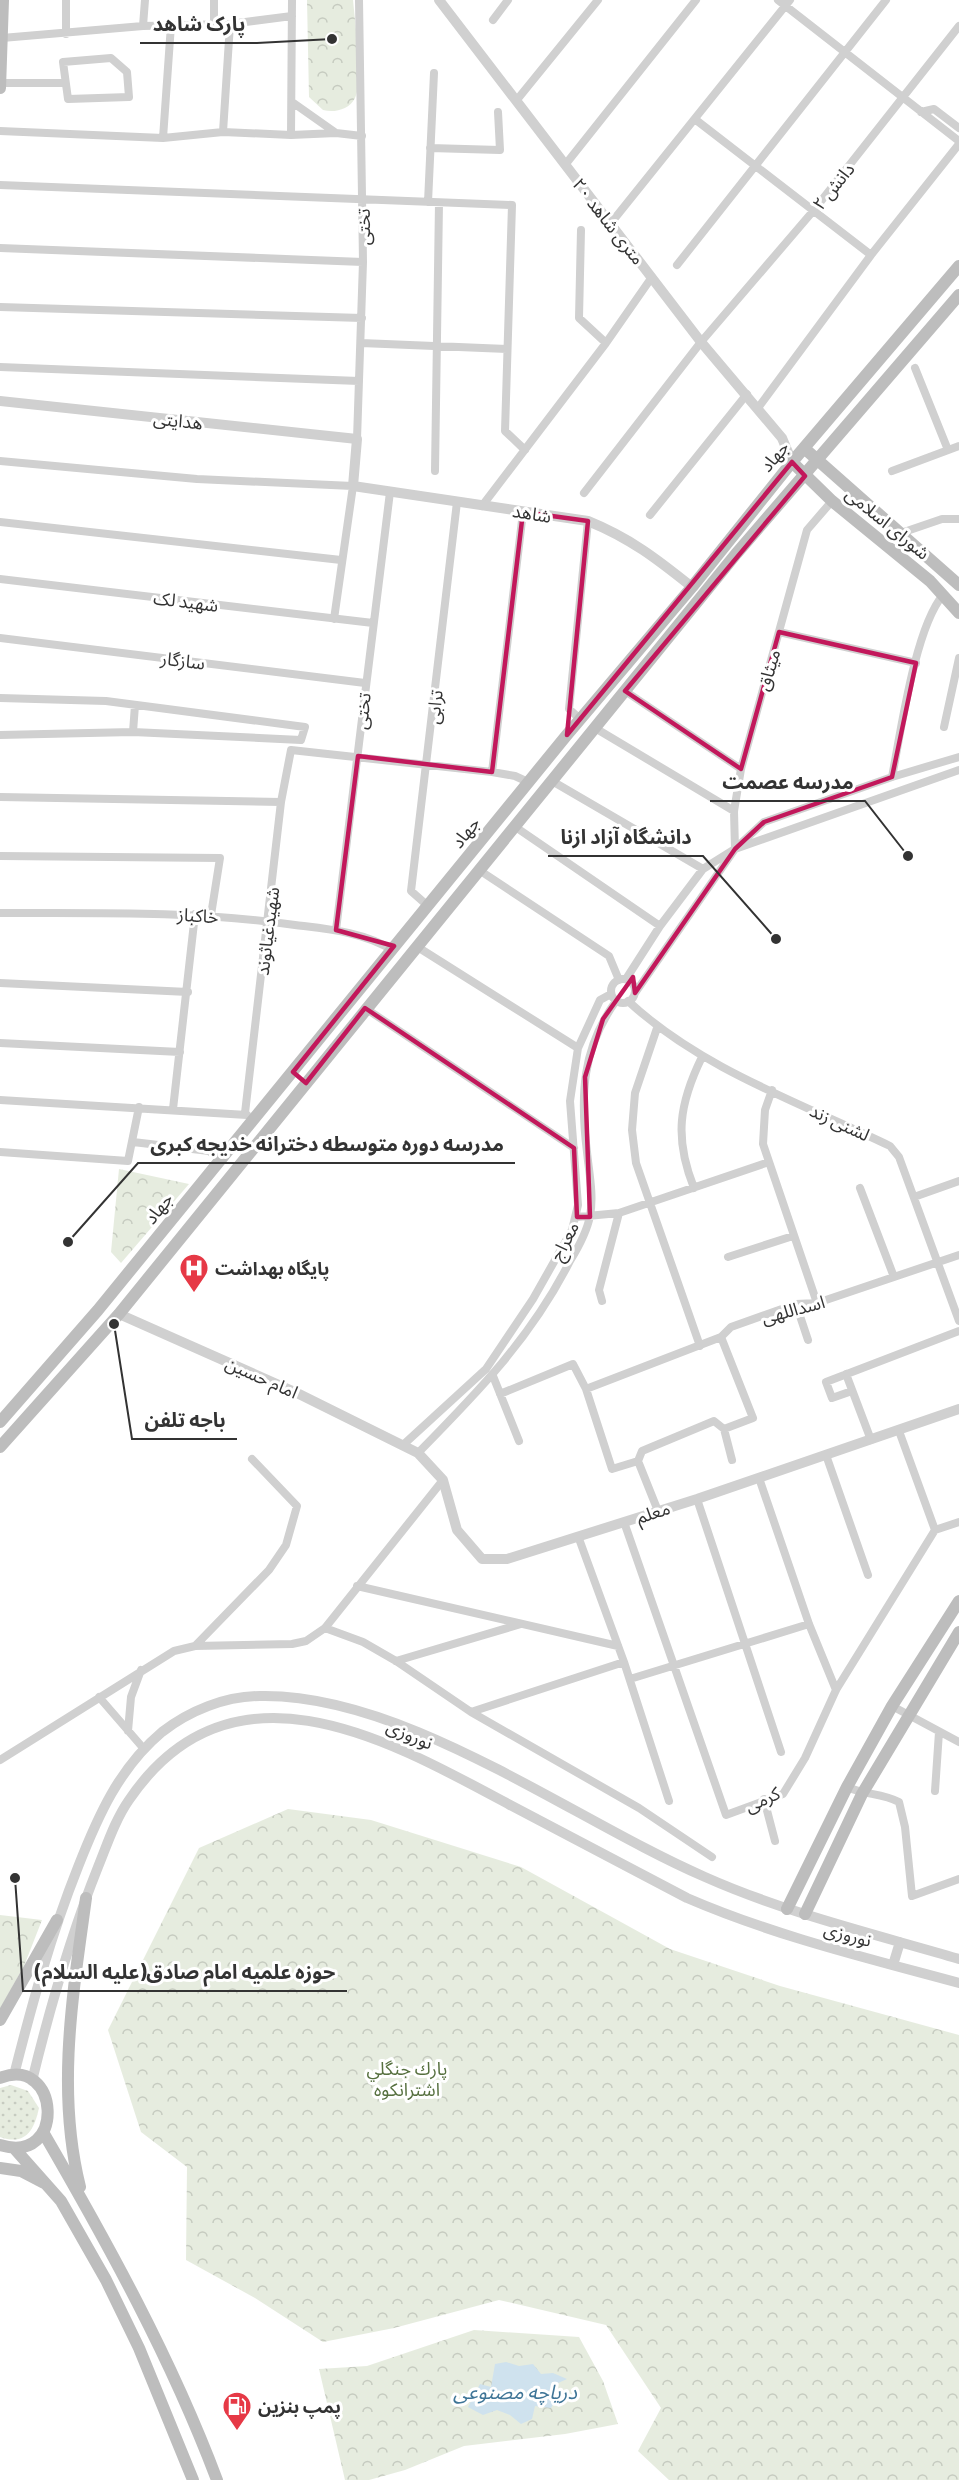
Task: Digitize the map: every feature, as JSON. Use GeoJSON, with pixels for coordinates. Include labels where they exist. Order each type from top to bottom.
{"type":"FeatureCollection","features":[{"type":"Feature","properties":{"kind":"main road"},"geometry":{"type":"LineString","coordinates":[[0,88],[3,0]]}},
{"type":"Feature","properties":{"kind":"main road","name":"جهاد"},"geometry":{"type":"LineString","coordinates":[[0,1422],[98,1310],[221,1160],[249,1117],[292,1071],[580,719],[692,587],[792,462],[959,266]]}},
{"type":"Feature","properties":{"kind":"main road","name":"جهاد"},"geometry":{"type":"LineString","coordinates":[[1,1446],[119,1314],[365,1008],[736,554],[818,462],[959,295]]}},
{"type":"Feature","properties":{"kind":"main road","name":"شورای اسلامی"},"geometry":{"type":"LineString","coordinates":[[804,448],[959,585]]}},
{"type":"Feature","properties":{"kind":"main road","name":"شورای اسلامی"},"geometry":{"type":"LineString","coordinates":[[792,462],[832,501],[930,581],[959,613]]}},
{"type":"Feature","properties":{"kind":"main road"},"geometry":{"type":"LineString","coordinates":[[292,1071],[306,1083]]}},
{"type":"Feature","properties":{"kind":"main road"},"geometry":{"type":"LineString","coordinates":[[185,1203],[198,1216]]}},
{"type":"Feature","properties":{"kind":"main road"},"geometry":{"type":"LineString","coordinates":[[787,1909],[847,1787],[892,1706],[959,1601]]}},
{"type":"Feature","properties":{"kind":"main road","name":"نوروزی"},"geometry":{"type":"LineString","coordinates":[[805,1914],[862,1794],[907,1715],[959,1632]]}},
{"type":"Feature","properties":{"kind":"main road"},"geometry":{"type":"LineString","coordinates":[[86,1898],[69,2024],[68,2098],[76,2172],[87,2205]]}},
{"type":"Feature","properties":{"kind":"main road"},"geometry":{"type":"LineString","coordinates":[[0,2020],[57,1920]]}},
{"type":"Feature","properties":{"kind":"main road"},"geometry":{"type":"LineString","coordinates":[[4,2076],[33,2081],[40,2087],[49,2104],[48,2123],[44,2132],[25,2146],[4,2146]]}},
{"type":"Feature","properties":{"kind":"main road"},"geometry":{"type":"LineString","coordinates":[[44,2132],[87,2205],[156,2339],[200,2435],[217,2480]]}},
{"type":"Feature","properties":{"kind":"main road"},"geometry":{"type":"LineString","coordinates":[[4,2146],[49,2186],[106,2280],[139,2348],[193,2480]]}},
{"type":"Feature","properties":{"kind":"main road"},"geometry":{"type":"LineString","coordinates":[[0,2168],[21,2171],[49,2186]]}},
{"type":"Feature","properties":{"kind":"street"},"geometry":{"type":"LineString","coordinates":[[66,0],[66,34]]}},
{"type":"Feature","properties":{"kind":"street"},"geometry":{"type":"LineString","coordinates":[[143,26],[145,0]]}},
{"type":"Feature","properties":{"kind":"street"},"geometry":{"type":"LineString","coordinates":[[214,0],[214,25]]}},
{"type":"Feature","properties":{"kind":"street"},"geometry":{"type":"LineString","coordinates":[[291,135],[292,0]]}},
{"type":"Feature","properties":{"kind":"street","name":"تختی"},"geometry":{"type":"LineString","coordinates":[[353,486],[357,440],[363,262],[359,0]]}},
{"type":"Feature","properties":{"kind":"street","name":"۲۰ متری شاهد"},"geometry":{"type":"LineString","coordinates":[[439,0],[701,342],[782,438],[792,462]]}},
{"type":"Feature","properties":{"kind":"street"},"geometry":{"type":"LineString","coordinates":[[493,20],[508,0]]}},
{"type":"Feature","properties":{"kind":"street"},"geometry":{"type":"LineString","coordinates":[[516,101],[598,0]]}},
{"type":"Feature","properties":{"kind":"street"},"geometry":{"type":"LineString","coordinates":[[565,165],[696,0]]}},
{"type":"Feature","properties":{"kind":"street"},"geometry":{"type":"LineString","coordinates":[[678,266],[886,0]]}},
{"type":"Feature","properties":{"kind":"street"},"geometry":{"type":"LineString","coordinates":[[611,223],[696,120],[784,2],[959,142],[871,255],[758,408]]}},
{"type":"Feature","properties":{"kind":"street"},"geometry":{"type":"LineString","coordinates":[[2,38],[143,26],[230,24],[292,16]]}},
{"type":"Feature","properties":{"kind":"street"},"geometry":{"type":"LineString","coordinates":[[223,132],[230,24]]}},
{"type":"Feature","properties":{"kind":"street"},"geometry":{"type":"LineString","coordinates":[[163,138],[171,25]]}},
{"type":"Feature","properties":{"kind":"street","name":"دانش ۲"},"geometry":{"type":"LineString","coordinates":[[584,493],[701,342],[814,210],[959,26]]}},
{"type":"Feature","properties":{"kind":"street"},"geometry":{"type":"LineString","coordinates":[[111,58],[127,72],[129,97],[68,99],[65,83],[63,62],[111,58]]}},
{"type":"Feature","properties":{"kind":"street"},"geometry":{"type":"LineString","coordinates":[[428,202],[434,73]]}},
{"type":"Feature","properties":{"kind":"street"},"geometry":{"type":"LineString","coordinates":[[0,83],[65,83]]}},
{"type":"Feature","properties":{"kind":"street"},"geometry":{"type":"LineString","coordinates":[[292,102],[336,133]]}},
{"type":"Feature","properties":{"kind":"street"},"geometry":{"type":"LineString","coordinates":[[921,112],[934,109],[959,128]]}},
{"type":"Feature","properties":{"kind":"street"},"geometry":{"type":"LineString","coordinates":[[430,148],[500,150],[498,112]]}},
{"type":"Feature","properties":{"kind":"street"},"geometry":{"type":"LineString","coordinates":[[696,120],[871,255]]}},
{"type":"Feature","properties":{"kind":"street"},"geometry":{"type":"LineString","coordinates":[[0,131],[163,138],[223,132],[291,135],[336,133],[362,136]]}},
{"type":"Feature","properties":{"kind":"street"},"geometry":{"type":"LineString","coordinates":[[0,185],[512,205],[505,431],[525,450]]}},
{"type":"Feature","properties":{"kind":"street"},"geometry":{"type":"LineString","coordinates":[[435,471],[439,203]]}},
{"type":"Feature","properties":{"kind":"street"},"geometry":{"type":"LineString","coordinates":[[581,230],[579,318],[606,343]]}},
{"type":"Feature","properties":{"kind":"street"},"geometry":{"type":"LineString","coordinates":[[0,248],[363,262]]}},
{"type":"Feature","properties":{"kind":"street"},"geometry":{"type":"LineString","coordinates":[[482,506],[606,343],[652,277]]}},
{"type":"Feature","properties":{"kind":"street"},"geometry":{"type":"LineString","coordinates":[[0,306],[362,318]]}},
{"type":"Feature","properties":{"kind":"street"},"geometry":{"type":"LineString","coordinates":[[361,343],[507,349]]}},
{"type":"Feature","properties":{"kind":"street"},"geometry":{"type":"LineString","coordinates":[[0,367],[359,381]]}},
{"type":"Feature","properties":{"kind":"street"},"geometry":{"type":"LineString","coordinates":[[915,368],[948,450]]}},
{"type":"Feature","properties":{"kind":"street"},"geometry":{"type":"LineString","coordinates":[[650,515],[747,394]]}},
{"type":"Feature","properties":{"kind":"street","name":"هدایتی"},"geometry":{"type":"LineString","coordinates":[[0,401],[357,440]]}},
{"type":"Feature","properties":{"kind":"street","name":"۲۰ متری شاهد"},"geometry":{"type":"LineString","coordinates":[[782,438],[804,448]]}},
{"type":"Feature","properties":{"kind":"street"},"geometry":{"type":"LineString","coordinates":[[892,471],[959,446]]}},
{"type":"Feature","properties":{"kind":"street"},"geometry":{"type":"LineString","coordinates":[[0,461],[197,479],[353,486],[334,619]]}},
{"type":"Feature","properties":{"kind":"street","name":"شاهد"},"geometry":{"type":"LineString","coordinates":[[353,486],[588,521],[616,532],[643,548],[692,587]]}},
{"type":"Feature","properties":{"kind":"street","name":"تختی"},"geometry":{"type":"LineString","coordinates":[[336,930],[390,492]]}},
{"type":"Feature","properties":{"kind":"street","name":"میثاق"},"geometry":{"type":"LineString","coordinates":[[735,849],[734,811],[741,769],[807,530],[832,501]]}},
{"type":"Feature","properties":{"kind":"street","name":"ترابی"},"geometry":{"type":"LineString","coordinates":[[428,906],[411,891],[428,766],[457,502]]}},
{"type":"Feature","properties":{"kind":"street"},"geometry":{"type":"LineString","coordinates":[[492,772],[523,512]]}},
{"type":"Feature","properties":{"kind":"street"},"geometry":{"type":"LineString","coordinates":[[901,533],[942,519],[959,519]]}},
{"type":"Feature","properties":{"kind":"street"},"geometry":{"type":"LineString","coordinates":[[580,719],[569,709],[588,521]]}},
{"type":"Feature","properties":{"kind":"street"},"geometry":{"type":"LineString","coordinates":[[0,522],[341,560]]}},
{"type":"Feature","properties":{"kind":"street","name":"شهید لک"},"geometry":{"type":"LineString","coordinates":[[0,579],[373,623]]}},
{"type":"Feature","properties":{"kind":"street"},"geometry":{"type":"LineString","coordinates":[[892,777],[916,663],[933,607],[943,595]]}},
{"type":"Feature","properties":{"kind":"street"},"geometry":{"type":"LineString","coordinates":[[779,632],[916,663]]}},
{"type":"Feature","properties":{"kind":"street","name":"سازگار"},"geometry":{"type":"LineString","coordinates":[[0,638],[365,683]]}},
{"type":"Feature","properties":{"kind":"street"},"geometry":{"type":"LineString","coordinates":[[944,727],[959,658]]}},
{"type":"Feature","properties":{"kind":"street"},"geometry":{"type":"LineString","coordinates":[[625,691],[741,769]]}},
{"type":"Feature","properties":{"kind":"street"},"geometry":{"type":"LineString","coordinates":[[0,698],[135,705],[304,727],[301,740],[133,732],[0,735]]}},
{"type":"Feature","properties":{"kind":"street"},"geometry":{"type":"LineString","coordinates":[[133,732],[135,705]]}},
{"type":"Feature","properties":{"kind":"street"},"geometry":{"type":"LineString","coordinates":[[595,728],[734,811]]}},
{"type":"Feature","properties":{"kind":"street","name":"شهید‌غیاثوند"},"geometry":{"type":"LineString","coordinates":[[249,1117],[281,802],[291,750],[358,756]]}},
{"type":"Feature","properties":{"kind":"street"},"geometry":{"type":"LineString","coordinates":[[358,756],[492,772],[515,776],[528,782]]}},
{"type":"Feature","properties":{"kind":"street"},"geometry":{"type":"LineString","coordinates":[[959,757],[892,777],[764,822],[735,849],[703,869],[622,980],[612,987],[614,997],[628,1001],[735,849],[959,770]]}},
{"type":"Feature","properties":{"kind":"street"},"geometry":{"type":"LineString","coordinates":[[552,781],[703,869]]}},
{"type":"Feature","properties":{"kind":"street"},"geometry":{"type":"LineString","coordinates":[[0,797],[281,802]]}},
{"type":"Feature","properties":{"kind":"street"},"geometry":{"type":"LineString","coordinates":[[514,826],[660,926]]}},
{"type":"Feature","properties":{"kind":"street"},"geometry":{"type":"LineString","coordinates":[[0,856],[220,858],[211,915]]}},
{"type":"Feature","properties":{"kind":"street"},"geometry":{"type":"LineString","coordinates":[[479,870],[609,956],[622,980],[631,982],[634,993]]}},
{"type":"Feature","properties":{"kind":"street","name":"خاکباز"},"geometry":{"type":"LineString","coordinates":[[0,913],[211,915],[336,930],[380,942],[392,950]]}},
{"type":"Feature","properties":{"kind":"street"},"geometry":{"type":"LineString","coordinates":[[173,1109],[195,914]]}},
{"type":"Feature","properties":{"kind":"street"},"geometry":{"type":"LineString","coordinates":[[416,946],[578,1048]]}},
{"type":"Feature","properties":{"kind":"street"},"geometry":{"type":"LineString","coordinates":[[0,983],[188,992]]}},
{"type":"Feature","properties":{"kind":"street","name":"معراج"},"geometry":{"type":"LineString","coordinates":[[403,1445],[486,1369],[533,1299],[577,1216],[570,1101],[578,1048],[600,1000],[614,997]]}},
{"type":"Feature","properties":{"kind":"street","name":"معراج"},"geometry":{"type":"LineString","coordinates":[[418,1453],[493,1376],[530,1328],[562,1279],[590,1217],[592,1192],[583,1121],[585,1077],[591,1043],[614,997]]}},
{"type":"Feature","properties":{"kind":"street","name":"لشنی زند"},"geometry":{"type":"LineString","coordinates":[[628,1001],[657,1028],[702,1057],[890,1146],[899,1157],[959,1321]]}},
{"type":"Feature","properties":{"kind":"street"},"geometry":{"type":"LineString","coordinates":[[365,1008],[574,1148]]}},
{"type":"Feature","properties":{"kind":"street"},"geometry":{"type":"LineString","coordinates":[[657,1028],[635,1094],[632,1130],[636,1163],[700,1346]]}},
{"type":"Feature","properties":{"kind":"street"},"geometry":{"type":"LineString","coordinates":[[0,1043],[180,1052]]}},
{"type":"Feature","properties":{"kind":"street"},"geometry":{"type":"LineString","coordinates":[[694,1188],[684,1162],[681,1129],[691,1079],[702,1057]]}},
{"type":"Feature","properties":{"kind":"street"},"geometry":{"type":"LineString","coordinates":[[772,1090],[765,1110],[763,1130],[769,1162],[817,1303]]}},
{"type":"Feature","properties":{"kind":"street"},"geometry":{"type":"LineString","coordinates":[[0,1100],[173,1109],[249,1117]]}},
{"type":"Feature","properties":{"kind":"street"},"geometry":{"type":"LineString","coordinates":[[0,1152],[128,1161],[139,1107]]}},
{"type":"Feature","properties":{"kind":"street"},"geometry":{"type":"LineString","coordinates":[[133,1142],[209,1151],[221,1160]]}},
{"type":"Feature","properties":{"kind":"street"},"geometry":{"type":"LineString","coordinates":[[577,1216],[590,1217],[619,1213],[769,1162]]}},
{"type":"Feature","properties":{"kind":"street"},"geometry":{"type":"LineString","coordinates":[[914,1197],[959,1181]]}},
{"type":"Feature","properties":{"kind":"street"},"geometry":{"type":"LineString","coordinates":[[860,1188],[894,1277]]}},
{"type":"Feature","properties":{"kind":"street"},"geometry":{"type":"LineString","coordinates":[[602,1301],[599,1290],[619,1213]]}},
{"type":"Feature","properties":{"kind":"street"},"geometry":{"type":"LineString","coordinates":[[728,1257],[793,1236]]}},
{"type":"Feature","properties":{"kind":"street","name":"اسداللهی"},"geometry":{"type":"LineString","coordinates":[[586,1389],[700,1346],[721,1337],[732,1327],[796,1304],[817,1303],[959,1255]]}},
{"type":"Feature","properties":{"kind":"street"},"geometry":{"type":"LineString","coordinates":[[796,1304],[808,1340]]}},
{"type":"Feature","properties":{"kind":"street","name":"امام حسین"},"geometry":{"type":"LineString","coordinates":[[119,1314],[297,1392],[403,1445]]}},
{"type":"Feature","properties":{"kind":"street"},"geometry":{"type":"LineString","coordinates":[[852,1391],[832,1398],[826,1382],[959,1332]]}},
{"type":"Feature","properties":{"kind":"street"},"geometry":{"type":"LineString","coordinates":[[721,1337],[753,1418],[724,1429]]}},
{"type":"Feature","properties":{"kind":"street"},"geometry":{"type":"LineString","coordinates":[[500,1394],[573,1364],[586,1389],[612,1469],[638,1461]]}},
{"type":"Feature","properties":{"kind":"street"},"geometry":{"type":"LineString","coordinates":[[846,1374],[871,1440]]}},
{"type":"Feature","properties":{"kind":"street"},"geometry":{"type":"LineString","coordinates":[[493,1376],[519,1441]]}},
{"type":"Feature","properties":{"kind":"street","name":"معلم"},"geometry":{"type":"LineString","coordinates":[[403,1445],[418,1453],[443,1480],[457,1530],[482,1559],[507,1559],[696,1499],[959,1409]]}},
{"type":"Feature","properties":{"kind":"street"},"geometry":{"type":"LineString","coordinates":[[658,1511],[638,1461],[642,1451],[714,1421],[724,1429],[732,1460]]}},
{"type":"Feature","properties":{"kind":"street"},"geometry":{"type":"LineString","coordinates":[[899,1431],[935,1530],[959,1522]]}},
{"type":"Feature","properties":{"kind":"street"},"geometry":{"type":"LineString","coordinates":[[826,1455],[868,1575]]}},
{"type":"Feature","properties":{"kind":"street"},"geometry":{"type":"LineString","coordinates":[[195,1646],[269,1570],[286,1545],[297,1506],[252,1459]]}},
{"type":"Feature","properties":{"kind":"street"},"geometry":{"type":"LineString","coordinates":[[759,1478],[809,1624],[836,1689]]}},
{"type":"Feature","properties":{"kind":"street"},"geometry":{"type":"LineString","coordinates":[[0,1760],[174,1651],[195,1646],[292,1644],[306,1641],[325,1628],[443,1480]]}},
{"type":"Feature","properties":{"kind":"street"},"geometry":{"type":"LineString","coordinates":[[696,1499],[781,1752]]}},
{"type":"Feature","properties":{"kind":"street","name":"کرمی"},"geometry":{"type":"LineString","coordinates":[[624,1522],[726,1815],[764,1799],[783,1794],[805,1758],[836,1689],[935,1530]]}},
{"type":"Feature","properties":{"kind":"street"},"geometry":{"type":"LineString","coordinates":[[578,1536],[630,1679],[669,1800]]}},
{"type":"Feature","properties":{"kind":"street"},"geometry":{"type":"LineString","coordinates":[[357,1586],[618,1646]]}},
{"type":"Feature","properties":{"kind":"street"},"geometry":{"type":"LineString","coordinates":[[396,1661],[521,1624]]}},
{"type":"Feature","properties":{"kind":"street"},"geometry":{"type":"LineString","coordinates":[[630,1679],[809,1624]]}},
{"type":"Feature","properties":{"kind":"street"},"geometry":{"type":"LineString","coordinates":[[325,1628],[363,1642],[396,1661],[471,1712],[639,1808],[712,1857]]}},
{"type":"Feature","properties":{"kind":"street"},"geometry":{"type":"LineString","coordinates":[[471,1712],[624,1662]]}},
{"type":"Feature","properties":{"kind":"street"},"geometry":{"type":"LineString","coordinates":[[128,1731],[131,1697],[141,1670]]}},
{"type":"Feature","properties":{"kind":"street","name":"نوروزی"},"geometry":{"type":"LineString","coordinates":[[4,2076],[57,1920],[95,1823],[111,1792],[144,1749],[186,1716],[231,1699],[257,1695],[319,1701],[393,1723],[446,1745],[700,1875],[787,1909],[959,1959]]}},
{"type":"Feature","properties":{"kind":"street"},"geometry":{"type":"LineString","coordinates":[[99,1696],[144,1749]]}},
{"type":"Feature","properties":{"kind":"street"},"geometry":{"type":"LineString","coordinates":[[892,1706],[959,1742]]}},
{"type":"Feature","properties":{"kind":"street","name":"نوروزی"},"geometry":{"type":"LineString","coordinates":[[33,2081],[62,1966],[86,1898],[128,1802],[159,1763],[198,1736],[220,1726],[259,1717],[285,1716],[354,1731],[394,1745],[687,1898],[730,1917],[777,1933],[959,1983]]}},
{"type":"Feature","properties":{"kind":"street"},"geometry":{"type":"LineString","coordinates":[[935,1791],[939,1732]]}},
{"type":"Feature","properties":{"kind":"street"},"geometry":{"type":"LineString","coordinates":[[847,1787],[862,1794],[885,1795],[899,1802],[905,1827],[912,1896],[959,1879]]}},
{"type":"Feature","properties":{"kind":"street"},"geometry":{"type":"LineString","coordinates":[[764,1799],[775,1841]]}},
{"type":"Feature","properties":{"kind":"street"},"geometry":{"type":"LineString","coordinates":[[893,1965],[900,1942]]}},
{"type":"Feature","properties":{"kind":"highlighted area"},"geometry":{"type":"Polygon","coordinates":[[[792,462],[805,476],[625,691],[741,769],[779,632],[916,663],[892,777],[764,822],[735,849],[635,993],[633,977],[603,1019],[585,1077],[590,1217],[577,1217],[574,1148],[365,1008],[306,1083],[293,1072],[394,946],[336,930],[358,756],[492,772],[523,512],[588,521],[567,735],[792,462]]]}},
{"type":"Feature","properties":{"kind":"green space"},"geometry":{"type":"Polygon","coordinates":[[[307,0],[353,0],[358,51],[357,90],[352,102],[341,110],[323,110],[309,97],[307,0]]]}},
{"type":"Feature","properties":{"kind":"green space"},"geometry":{"type":"Polygon","coordinates":[[[119,1169],[189,1184],[121,1263],[111,1252],[119,1169]]]}},
{"type":"Feature","properties":{"kind":"green space","name":"پارك جنگلي اشترانكوه"},"geometry":{"type":"Polygon","coordinates":[[[288,1809],[371,1820],[521,1867],[670,1949],[780,1986],[959,2035],[959,2480],[669,2480],[638,2451],[661,2408],[606,2325],[499,2300],[394,2328],[323,2342],[255,2298],[186,2260],[187,2167],[141,2132],[108,2030],[199,1848],[288,1809]]]}},
{"type":"Feature","properties":{"kind":"green space"},"geometry":{"type":"Polygon","coordinates":[[[0,1915],[42,1920],[24,1966],[0,2009],[0,1915]]]}},
{"type":"Feature","properties":{"kind":"green space"},"geometry":{"type":"Polygon","coordinates":[[[11,2085],[28,2091],[39,2108],[31,2129],[22,2138],[16,2139],[0,2137],[0,2088],[11,2085]]]}},
{"type":"Feature","properties":{"kind":"green space"},"geometry":{"type":"Polygon","coordinates":[[[474,2330],[579,2337],[603,2381],[618,2424],[565,2434],[464,2446],[405,2470],[369,2480],[345,2480],[319,2369],[367,2366],[474,2330]]]}},
{"type":"Feature","properties":{"kind":"water","name":"دریاچه مصنوعی"},"geometry":{"type":"Polygon","coordinates":[[[506,2362],[519,2366],[533,2364],[541,2374],[553,2373],[567,2379],[556,2384],[558,2396],[551,2408],[535,2406],[532,2419],[521,2424],[510,2415],[497,2410],[483,2415],[468,2407],[480,2384],[491,2387],[495,2364],[506,2362]]]}},
{"type":"Feature","properties":{"kind":"place","name":"پارک شاهد"},"geometry":{"type":"Point","coordinates":[332,39]}},
{"type":"Feature","properties":{"kind":"place","name":"مدرسه عصمت"},"geometry":{"type":"Point","coordinates":[908,856]}},
{"type":"Feature","properties":{"kind":"place","name":"دانشگاه آزاد ازنا"},"geometry":{"type":"Point","coordinates":[776,939]}},
{"type":"Feature","properties":{"kind":"place","name":"مدرسه دوره متوسطه دخترانه خدیجه کبری"},"geometry":{"type":"Point","coordinates":[68,1242]}},
{"type":"Feature","properties":{"kind":"place","name":"پایگاه بهداشت"},"geometry":{"type":"Point","coordinates":[194,1294]}},
{"type":"Feature","properties":{"kind":"place","name":"باجه تلفن"},"geometry":{"type":"Point","coordinates":[114,1324]}},
{"type":"Feature","properties":{"kind":"place","name":"حوزه علمیه امام صادق(علیه السلام)"},"geometry":{"type":"Point","coordinates":[15,1878]}},
{"type":"Feature","properties":{"kind":"place","name":"پمپ بنزین"},"geometry":{"type":"Point","coordinates":[237,2432]}}]}
